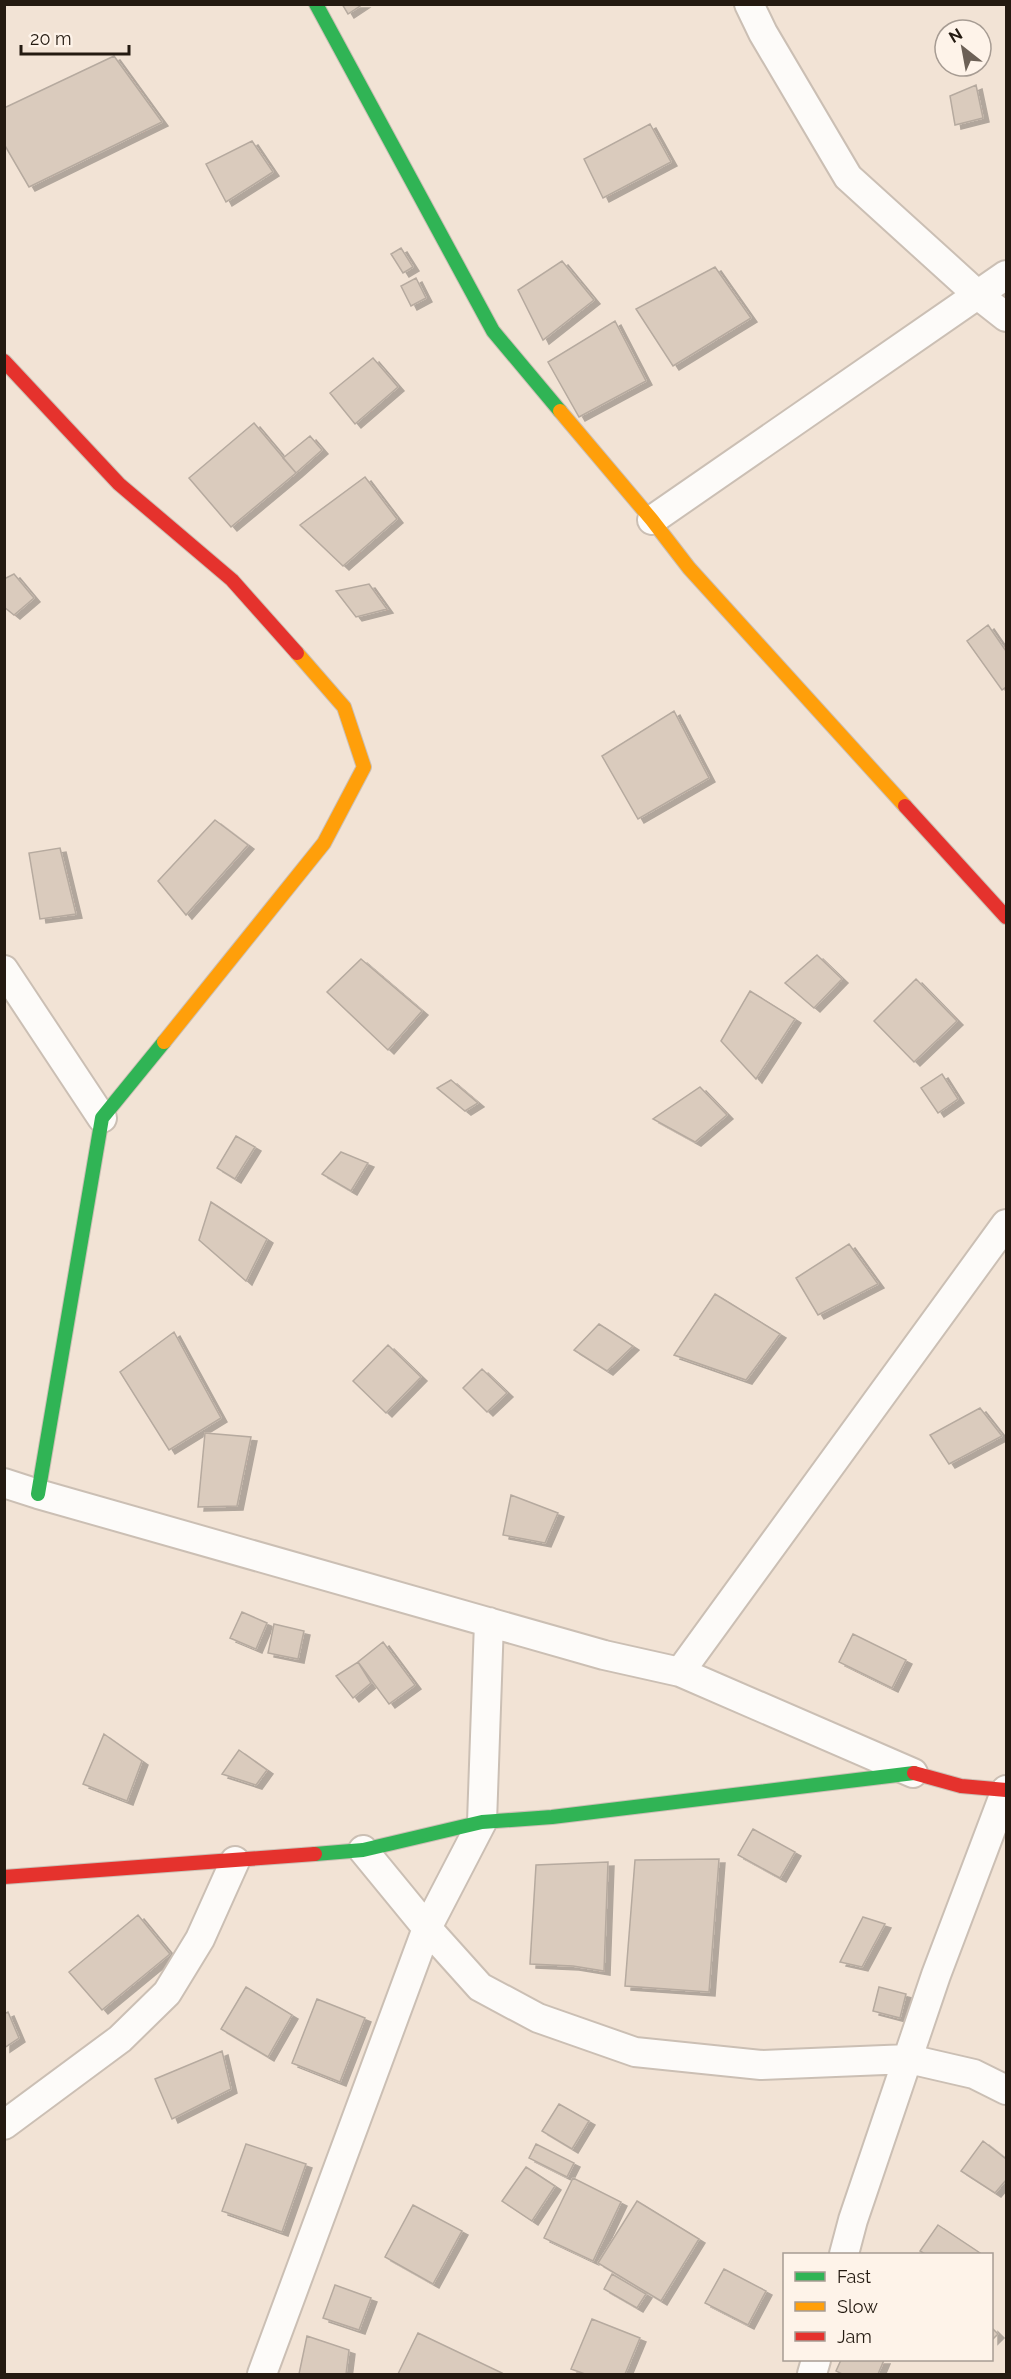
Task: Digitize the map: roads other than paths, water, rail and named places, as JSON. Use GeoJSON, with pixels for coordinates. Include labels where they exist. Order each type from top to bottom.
{"type":"FeatureCollection","features":[{"type":"Feature","properties":{"kind":"street"},"geometry":{"type":"LineString","coordinates":[[316,4],[493,331],[652,520],[689,568],[1006,917]]}},
{"type":"Feature","properties":{"kind":"street"},"geometry":{"type":"LineString","coordinates":[[749,4],[763,33],[848,177],[978,295],[1006,317]]}},
{"type":"Feature","properties":{"kind":"street"},"geometry":{"type":"LineString","coordinates":[[652,520],[1006,275]]}},
{"type":"Feature","properties":{"kind":"street"},"geometry":{"type":"LineString","coordinates":[[4,361],[119,484],[232,580],[344,707],[364,767],[324,843],[102,1118],[38,1494]]}},
{"type":"Feature","properties":{"kind":"street"},"geometry":{"type":"LineString","coordinates":[[4,970],[102,1118]]}},
{"type":"Feature","properties":{"kind":"street"},"geometry":{"type":"LineString","coordinates":[[680,1672],[1006,1224]]}},
{"type":"Feature","properties":{"kind":"street"},"geometry":{"type":"LineString","coordinates":[[4,1483],[604,1655],[680,1672],[913,1773],[961,1786],[1006,1790],[936,1975],[853,2220],[844,2253]]}},
{"type":"Feature","properties":{"kind":"street"},"geometry":{"type":"LineString","coordinates":[[262,2374],[427,1928],[482,1822],[489,1622]]}},
{"type":"Feature","properties":{"kind":"street"},"geometry":{"type":"LineString","coordinates":[[4,1877],[363,1850],[482,1822],[552,1817],[913,1773]]}},
{"type":"Feature","properties":{"kind":"street"},"geometry":{"type":"LineString","coordinates":[[363,1850],[427,1928],[480,1987],[538,2018],[635,2052],[761,2065],[909,2059],[974,2074],[1006,2090]]}},
{"type":"Feature","properties":{"kind":"street"},"geometry":{"type":"LineString","coordinates":[[4,2125],[120,2038],[167,1993],[200,1938],[235,1861]]}}]}
